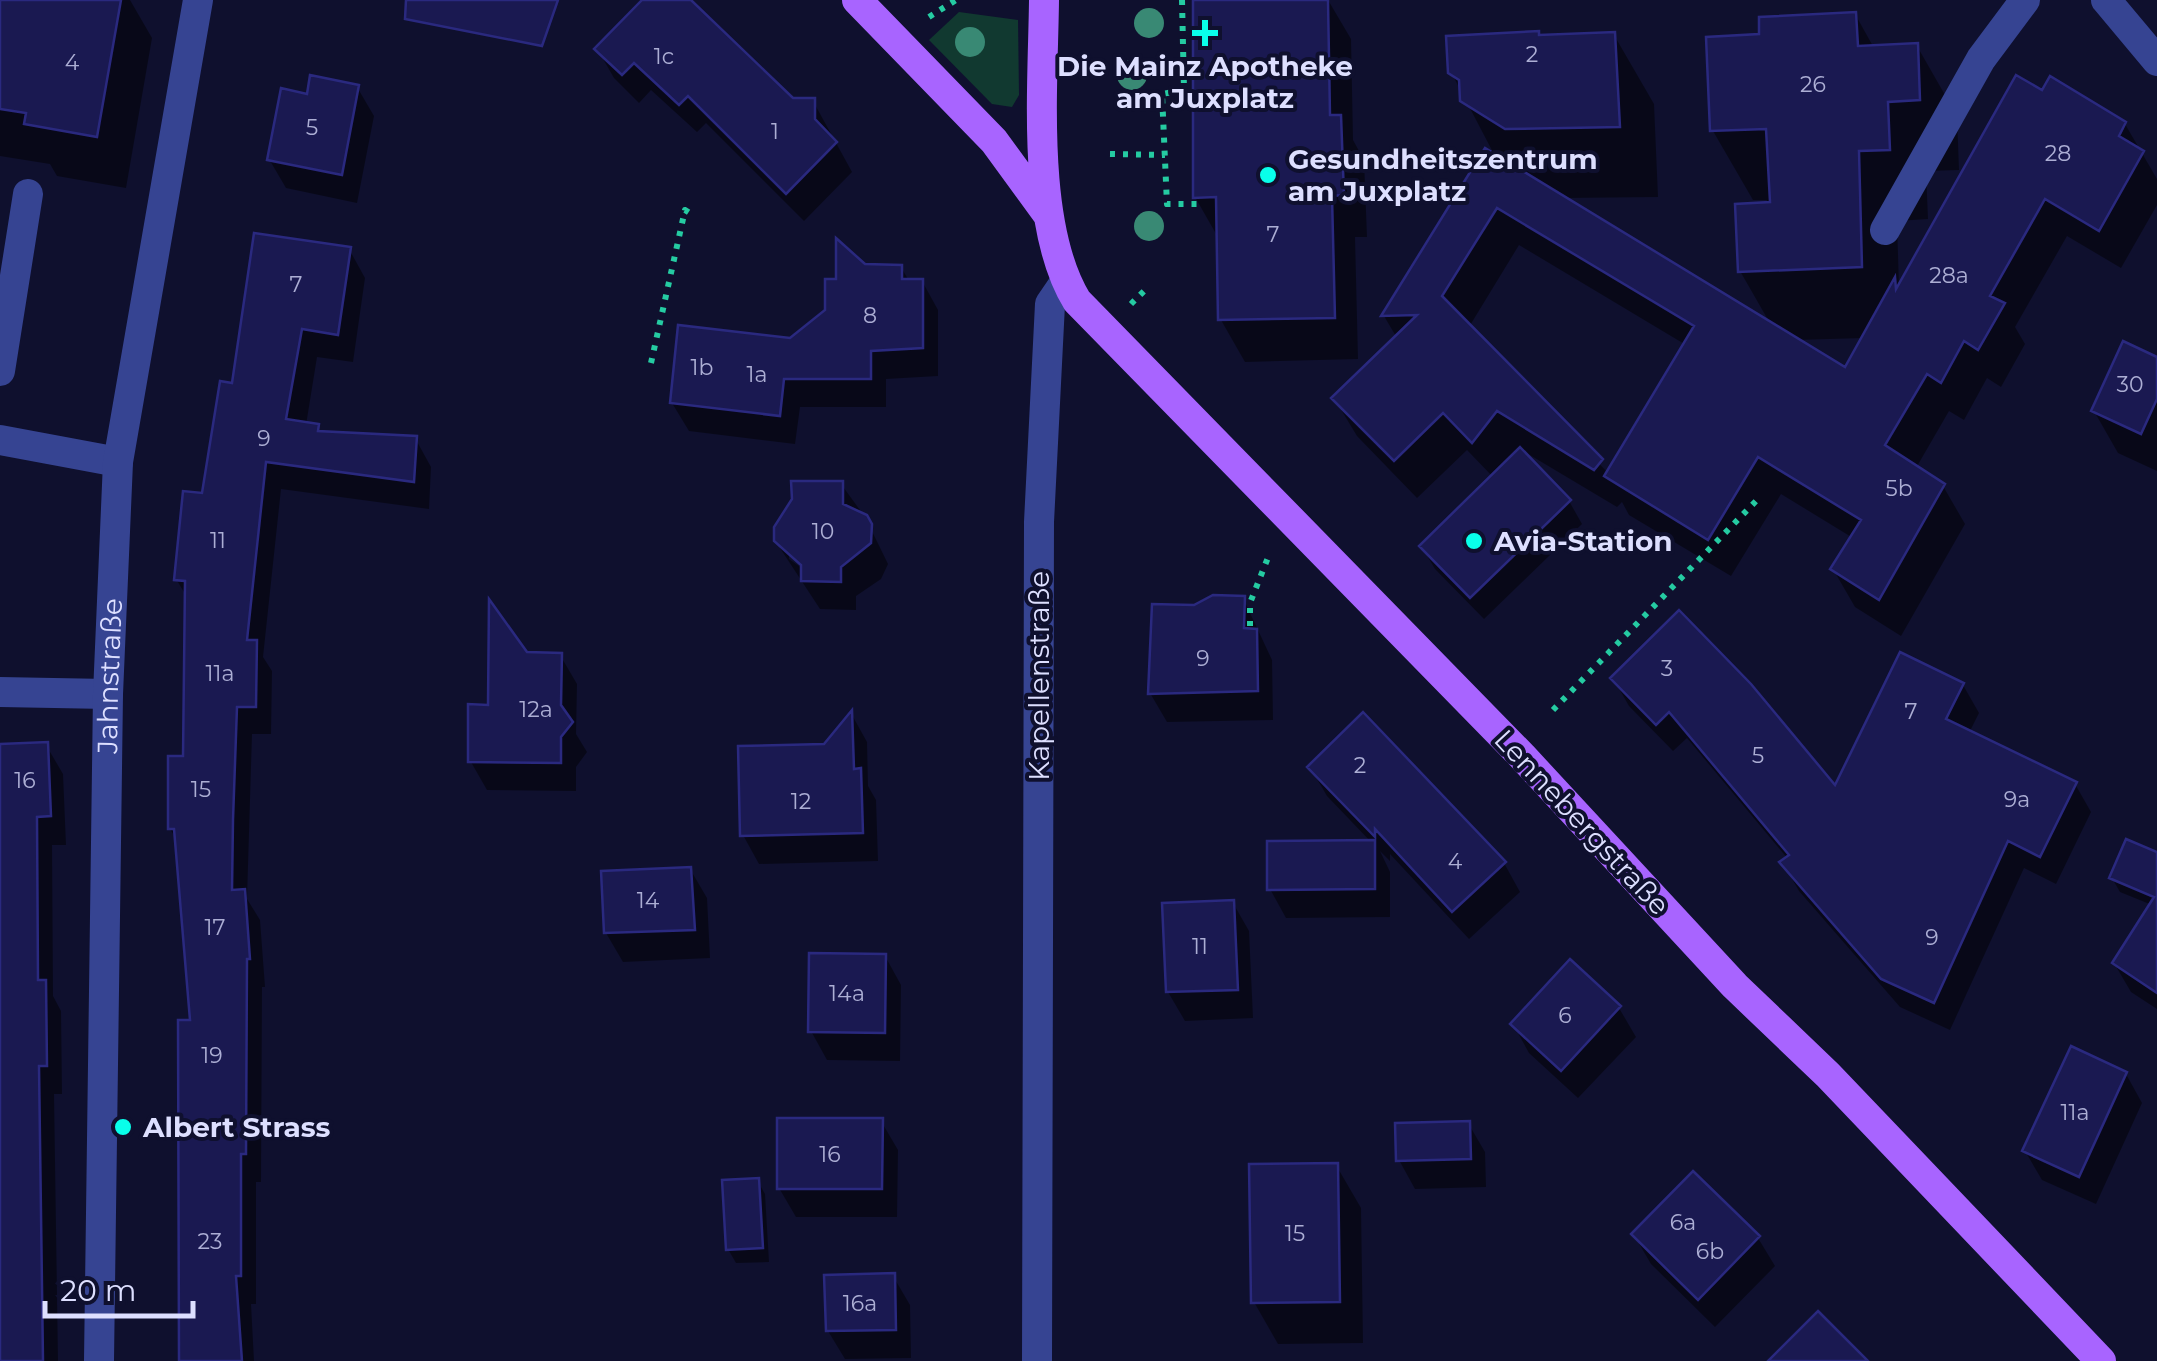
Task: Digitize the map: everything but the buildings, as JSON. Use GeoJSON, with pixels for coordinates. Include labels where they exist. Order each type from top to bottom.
{"type":"FeatureCollection","features":[{"type":"Feature","properties":{"kind":"main road"},"geometry":{"type":"LineString","coordinates":[[857,0],[994,141],[1048,215]]}},
{"type":"Feature","properties":{"kind":"main road"},"geometry":{"type":"LineString","coordinates":[[1044,0],[1048,215],[1065,282]]}},
{"type":"Feature","properties":{"kind":"main road","name":"Lennebergstraße"},"geometry":{"type":"LineString","coordinates":[[1065,282],[1092,318],[1522,756],[1735,986],[1828,1075],[2101,1361]]}},
{"type":"Feature","properties":{"kind":"street","name":"Jahnstraße"},"geometry":{"type":"LineString","coordinates":[[99,1361],[108,694],[118,462],[198,0]]}},
{"type":"Feature","properties":{"kind":"street"},"geometry":{"type":"LineString","coordinates":[[1885,230],[1981,60],[2025,0]]}},
{"type":"Feature","properties":{"kind":"street"},"geometry":{"type":"LineString","coordinates":[[2106,0],[2157,60]]}},
{"type":"Feature","properties":{"kind":"street"},"geometry":{"type":"LineString","coordinates":[[0,371],[28,194]]}},
{"type":"Feature","properties":{"kind":"street","name":"Kapellenstraße"},"geometry":{"type":"LineString","coordinates":[[1038,1361],[1039,522],[1050,304],[1065,282]]}},
{"type":"Feature","properties":{"kind":"street"},"geometry":{"type":"LineString","coordinates":[[0,440],[118,462]]}},
{"type":"Feature","properties":{"kind":"street"},"geometry":{"type":"LineString","coordinates":[[0,692],[108,694]]}},
{"type":"Feature","properties":{"kind":"path"},"geometry":{"type":"LineString","coordinates":[[918,29],[935,10],[956,0]]}},
{"type":"Feature","properties":{"kind":"path"},"geometry":{"type":"LineString","coordinates":[[1182,0],[1184,90],[1162,94],[1167,204],[1199,204]]}},
{"type":"Feature","properties":{"kind":"path"},"geometry":{"type":"LineString","coordinates":[[1110,154],[1165,155]]}},
{"type":"Feature","properties":{"kind":"path"},"geometry":{"type":"LineString","coordinates":[[651,363],[685,210],[692,214]]}},
{"type":"Feature","properties":{"kind":"path"},"geometry":{"type":"LineString","coordinates":[[1139,296],[1146,288]]}},
{"type":"Feature","properties":{"kind":"path"},"geometry":{"type":"LineString","coordinates":[[1554,710],[1756,501]]}},
{"type":"Feature","properties":{"kind":"path"},"geometry":{"type":"LineString","coordinates":[[1250,626],[1256,579],[1273,550]]}},
{"type":"Feature","properties":{"kind":"green space"},"geometry":{"type":"Polygon","coordinates":[[[959,12],[1018,20],[1019,95],[1012,107],[992,104],[929,40],[959,12]]]}},
{"type":"Feature","properties":{"kind":"place","name":"Die Mainz Apotheke am Juxplatz"},"geometry":{"type":"Point","coordinates":[1205,33]}},
{"type":"Feature","properties":{"kind":"place","name":"Gesundheitszentrum am Juxplatz"},"geometry":{"type":"Point","coordinates":[1268,175]}},
{"type":"Feature","properties":{"kind":"place","name":"Avia-Station"},"geometry":{"type":"Point","coordinates":[1474,541]}},
{"type":"Feature","properties":{"kind":"place","name":"Albert Strass"},"geometry":{"type":"Point","coordinates":[123,1127]}}]}
